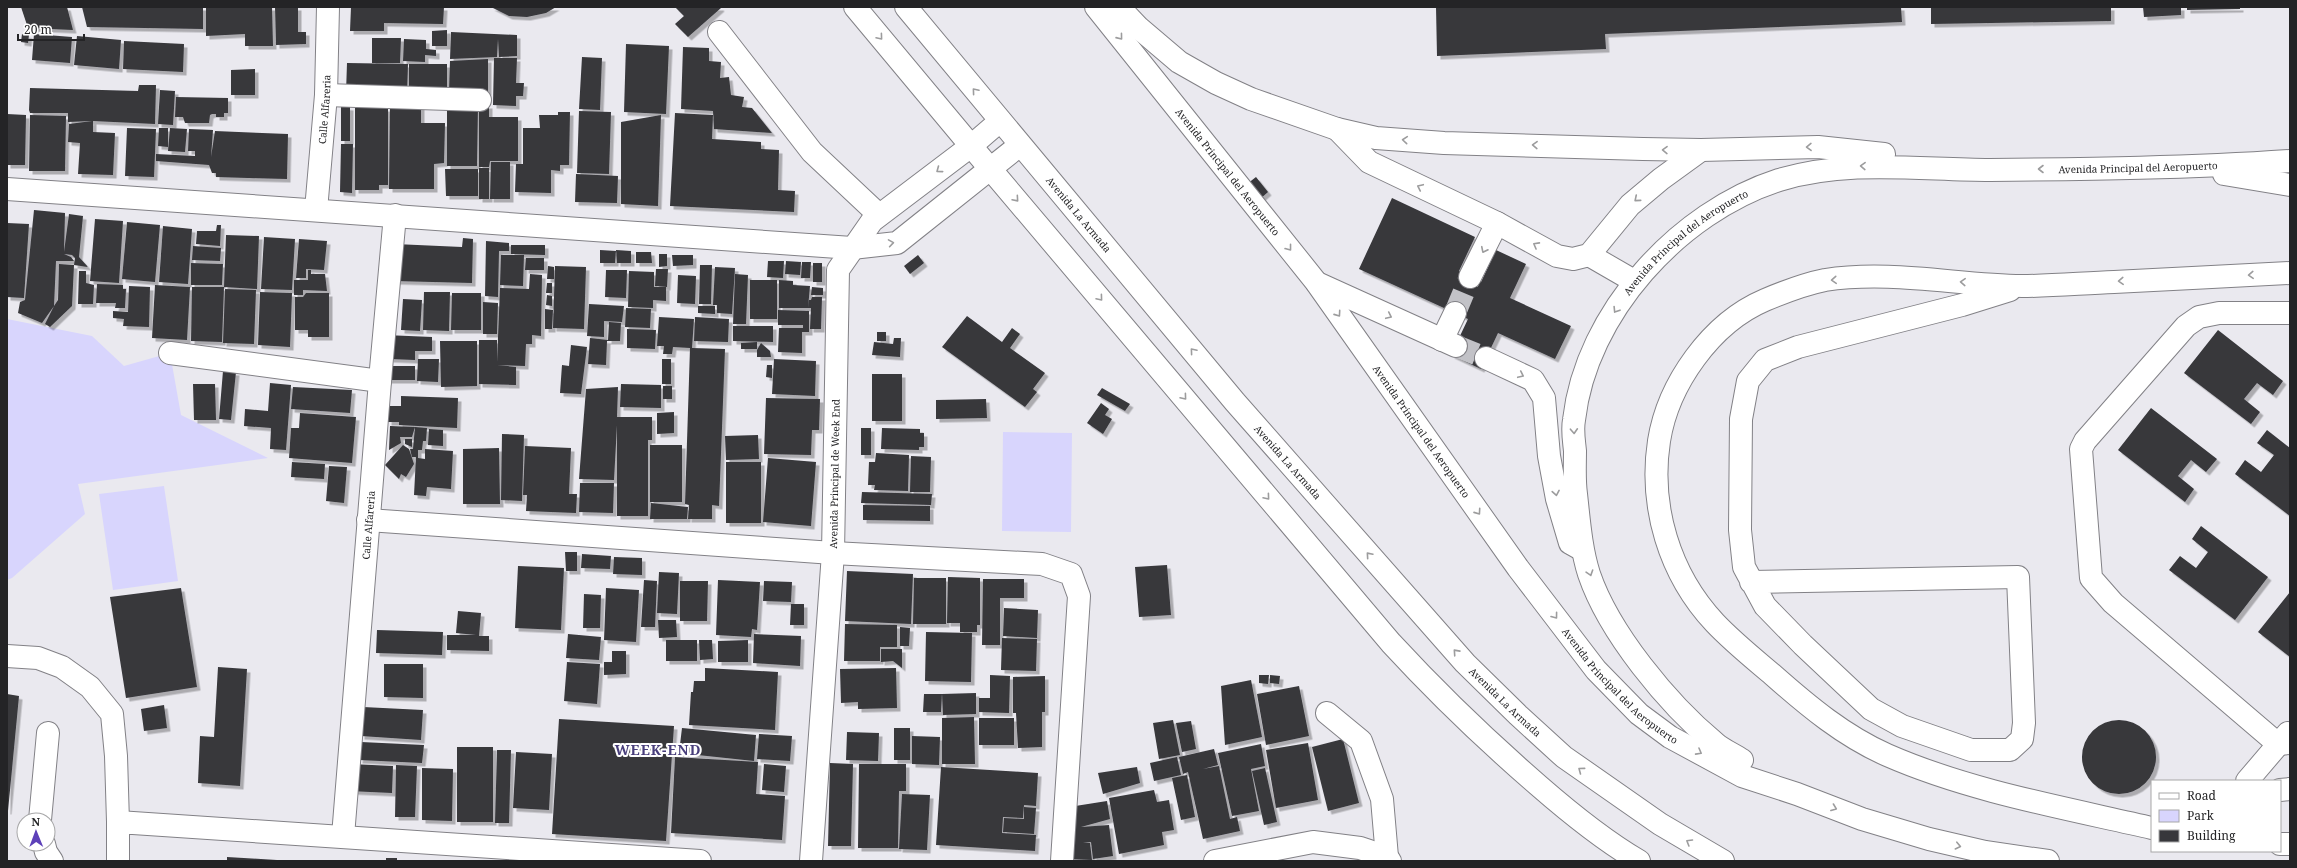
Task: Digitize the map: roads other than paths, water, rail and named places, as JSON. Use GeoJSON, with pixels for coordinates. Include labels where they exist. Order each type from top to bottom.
{"type":"FeatureCollection","features":[{"type":"Feature","properties":{"kind":"street","name":"Calle Alfareria"},"geometry":{"type":"LineString","coordinates":[[316,210],[326,95],[328,7]]}},
{"type":"Feature","properties":{"kind":"street"},"geometry":{"type":"LineString","coordinates":[[855,7],[1391,643],[1436,692],[1505,757],[1569,812],[1638,861]]}},
{"type":"Feature","properties":{"kind":"street","name":"Avenida La Armada"},"geometry":{"type":"LineString","coordinates":[[906,7],[1236,402],[1465,663],[1564,757],[1660,824],[1723,861]]}},
{"type":"Feature","properties":{"kind":"street","name":"Avenida Principal del Aeropuerto"},"geometry":{"type":"LineString","coordinates":[[1096,7],[1316,282],[1518,568],[1596,670],[1639,714],[1670,737],[1742,776],[1797,794],[1862,819],[1929,839],[1985,852],[2048,861]]}},
{"type":"Feature","properties":{"kind":"street","name":"Avenida Principal del Aeropuerto"},"geometry":{"type":"LineString","coordinates":[[1119,7],[1140,28],[1179,62],[1251,99],[1336,129],[1376,138],[1444,143],[1701,150],[1818,147],[1902,156],[1986,170]]}},
{"type":"Feature","properties":{"kind":"street"},"geometry":{"type":"LineString","coordinates":[[719,32],[812,152],[879,215]]}},
{"type":"Feature","properties":{"kind":"street"},"geometry":{"type":"LineString","coordinates":[[326,95],[480,100]]}},
{"type":"Feature","properties":{"kind":"street","name":"Avenida Principal de Week End"},"geometry":{"type":"LineString","coordinates":[[811,861],[833,553],[838,270],[872,221],[971,146],[1000,121]]}},
{"type":"Feature","properties":{"kind":"street"},"geometry":{"type":"LineString","coordinates":[[1336,129],[1370,162],[1497,223],[1557,256],[1573,260],[1589,255],[1630,205],[1661,179],[1701,150]]}},
{"type":"Feature","properties":{"kind":"street"},"geometry":{"type":"LineString","coordinates":[[7,188],[852,248],[897,243],[1020,144]]}},
{"type":"Feature","properties":{"kind":"street","name":"Avenida Principal del Aeropuerto"},"geometry":{"type":"LineString","coordinates":[[1797,794],[1716,744],[1660,688],[1621,636],[1603,606],[1590,576],[1583,549],[1575,486],[1573,421],[1589,360],[1601,334],[1634,281],[1673,241],[1696,223],[1740,197],[1779,180],[1854,166],[1986,170],[2184,168],[2290,161]]}},
{"type":"Feature","properties":{"kind":"street"},"geometry":{"type":"LineString","coordinates":[[2184,168],[2290,185]]}},
{"type":"Feature","properties":{"kind":"street","name":"Calle Alfareria"},"geometry":{"type":"LineString","coordinates":[[343,836],[368,520],[395,215]]}},
{"type":"Feature","properties":{"kind":"street"},"geometry":{"type":"LineString","coordinates":[[1470,277],[1497,223]]}},
{"type":"Feature","properties":{"kind":"street"},"geometry":{"type":"LineString","coordinates":[[1589,255],[1634,281]]}},
{"type":"Feature","properties":{"kind":"street"},"geometry":{"type":"LineString","coordinates":[[2151,828],[1983,788],[1889,756],[1863,744],[1818,714],[1796,696],[1713,621],[1678,570],[1667,544],[1657,497],[1657,453],[1664,417],[1668,402],[1694,358],[1734,320],[1760,302],[1791,290],[1824,280],[1873,277],[2023,286],[2290,273]]}},
{"type":"Feature","properties":{"kind":"street"},"geometry":{"type":"LineString","coordinates":[[1316,282],[1449,343],[1455,313]]}},
{"type":"Feature","properties":{"kind":"street"},"geometry":{"type":"LineString","coordinates":[[1751,582],[2018,577],[2024,723],[2022,739],[2010,750],[1971,750],[1902,726],[1871,709],[1803,646],[1765,606],[1751,582],[1744,567],[1740,530],[1740,419],[1748,381],[1765,360],[1798,347],[1954,307],[2023,286]]}},
{"type":"Feature","properties":{"kind":"street"},"geometry":{"type":"LineString","coordinates":[[2248,780],[2286,739],[2113,603],[2091,578],[2081,449],[2085,441],[2186,326],[2199,317],[2219,313],[2290,313]]}},
{"type":"Feature","properties":{"kind":"street"},"geometry":{"type":"LineString","coordinates":[[170,353],[380,381]]}},
{"type":"Feature","properties":{"kind":"street"},"geometry":{"type":"LineString","coordinates":[[1486,358],[1533,380],[1544,398],[1549,456],[1557,499],[1570,543],[1583,549]]}},
{"type":"Feature","properties":{"kind":"street"},"geometry":{"type":"LineString","coordinates":[[368,520],[833,553],[1042,564],[1071,574],[1079,596],[1062,861]]}},
{"type":"Feature","properties":{"kind":"street"},"geometry":{"type":"LineString","coordinates":[[7,656],[38,658],[62,667],[90,687],[112,714],[116,756],[118,861]]}},
{"type":"Feature","properties":{"kind":"street"},"geometry":{"type":"LineString","coordinates":[[1215,861],[1313,842],[1360,848],[1389,859],[1382,799],[1361,741],[1327,713]]}},
{"type":"Feature","properties":{"kind":"street"},"geometry":{"type":"LineString","coordinates":[[41,812],[48,733]]}},
{"type":"Feature","properties":{"kind":"street"},"geometry":{"type":"LineString","coordinates":[[118,822],[700,861]]}},
{"type":"Feature","properties":{"kind":"street"},"geometry":{"type":"LineString","coordinates":[[46,852],[52,861]]}},
{"type":"Feature","properties":{"kind":"tunnel"},"geometry":{"type":"LineString","coordinates":[[1455,313],[1470,277]]}},
{"type":"Feature","properties":{"kind":"tunnel"},"geometry":{"type":"LineString","coordinates":[[1456,346],[1486,358]]}},
{"type":"Feature","properties":{"kind":"district","name":"WEEK-END"},"geometry":{"type":"Point","coordinates":[658,750]}}]}
